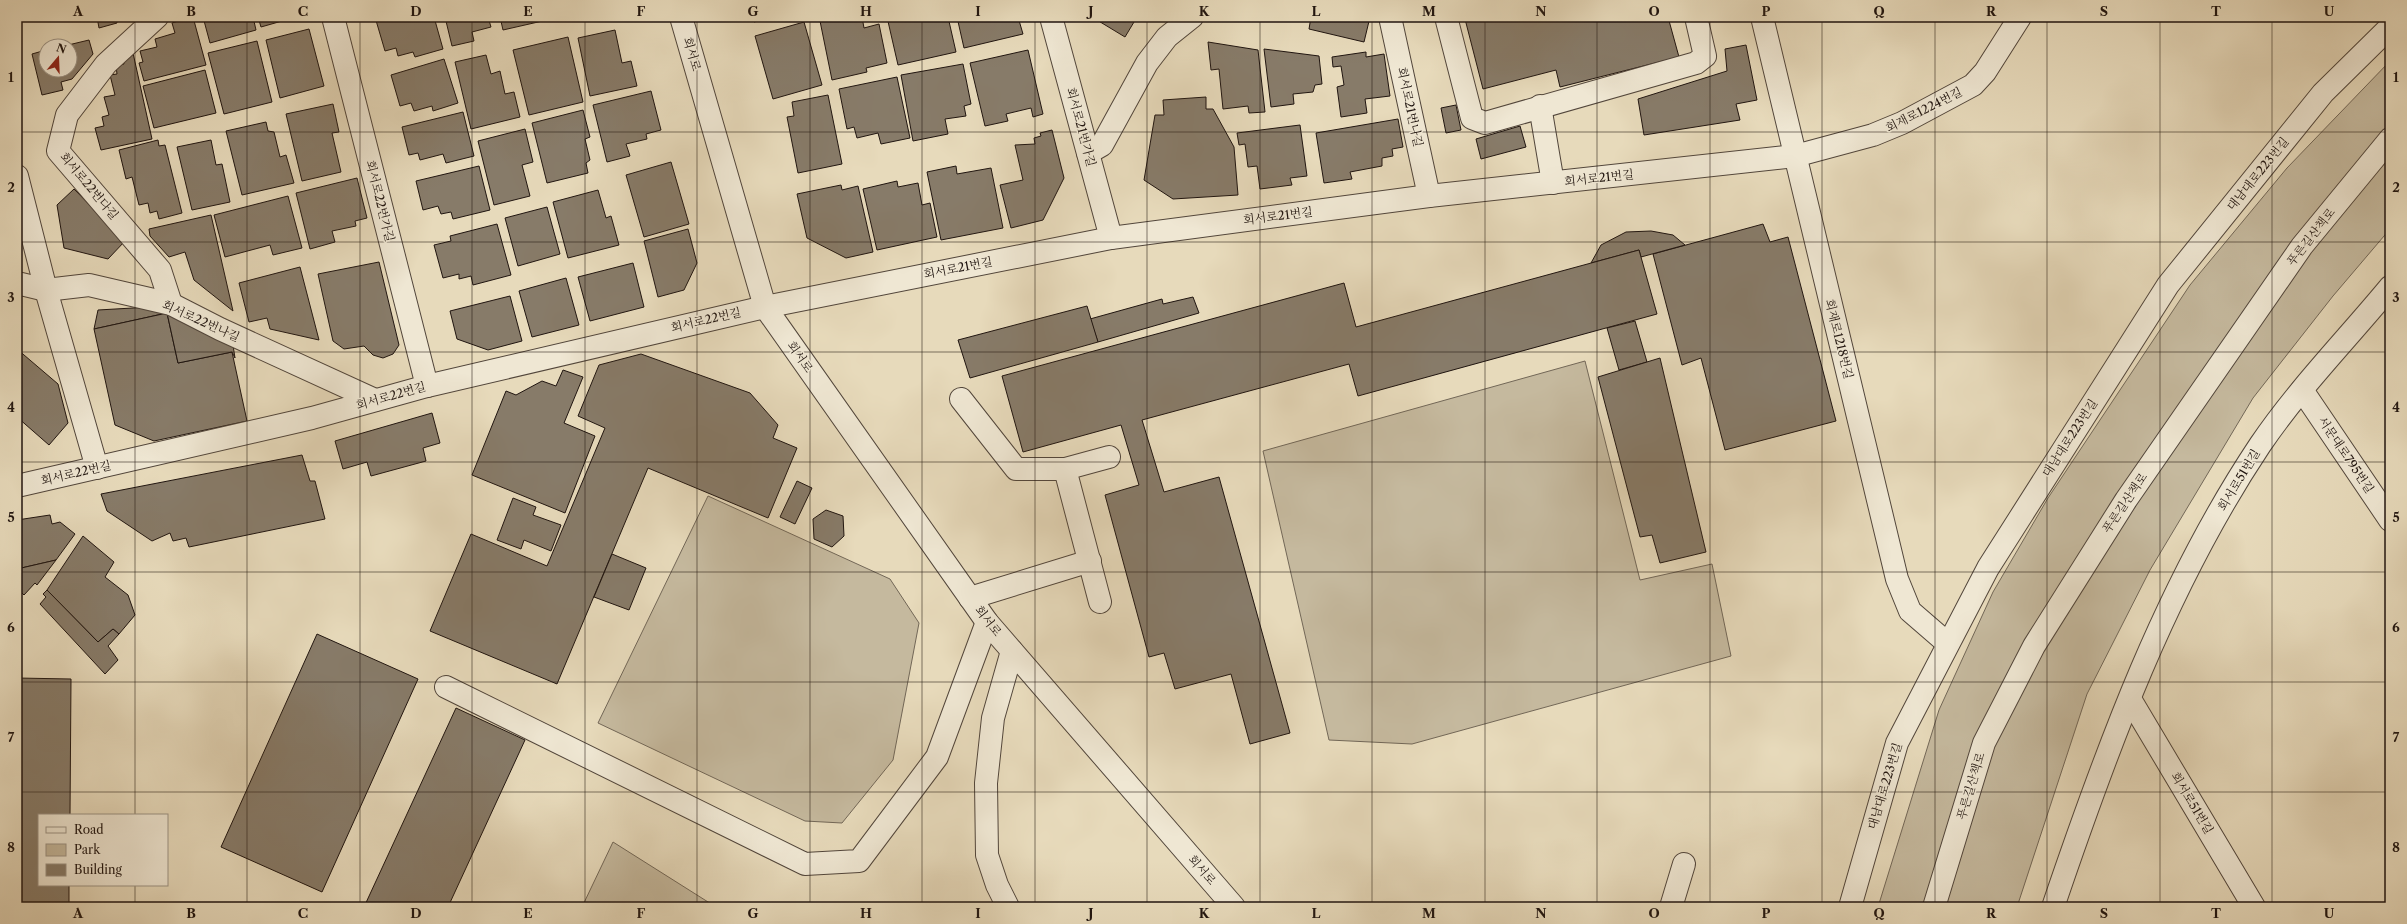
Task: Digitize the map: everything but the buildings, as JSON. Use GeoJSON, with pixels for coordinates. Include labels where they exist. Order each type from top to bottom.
{"type":"FeatureCollection","features":[{"type":"Feature","properties":{"kind":"street","name":"회서로22번다길"},"geometry":{"type":"LineString","coordinates":[[157,17],[106,64],[67,115],[58,151],[160,270],[171,304]]}},
{"type":"Feature","properties":{"kind":"street","name":"회서로22번가길"},"geometry":{"type":"LineString","coordinates":[[333,17],[427,386]]}},
{"type":"Feature","properties":{"kind":"street","name":"회서로"},"geometry":{"type":"LineString","coordinates":[[681,17],[765,307],[987,622],[1234,907]]}},
{"type":"Feature","properties":{"kind":"street","name":"회서로21번가길"},"geometry":{"type":"LineString","coordinates":[[1052,17],[1111,238]]}},
{"type":"Feature","properties":{"kind":"street"},"geometry":{"type":"LineString","coordinates":[[1088,152],[1102,145],[1151,58],[1167,38],[1192,17]]}},
{"type":"Feature","properties":{"kind":"street","name":"회서로21번나길"},"geometry":{"type":"LineString","coordinates":[[1390,17],[1429,196]]}},
{"type":"Feature","properties":{"kind":"street"},"geometry":{"type":"LineString","coordinates":[[1446,17],[1472,118],[1485,123],[1540,106],[1696,63],[1705,56],[1696,17]]}},
{"type":"Feature","properties":{"kind":"street","name":"회재로1218번길"},"geometry":{"type":"LineString","coordinates":[[1762,17],[1897,579],[1910,611],[1947,643]]}},
{"type":"Feature","properties":{"kind":"street","name":"회재로1224번길"},"geometry":{"type":"LineString","coordinates":[[1796,156],[1873,134],[1902,123],[1973,85],[1985,72],[2020,17]]}},
{"type":"Feature","properties":{"kind":"street","name":"대남대로223번길"},"geometry":{"type":"LineString","coordinates":[[1850,907],[1897,743],[1947,643],[1988,568],[2168,285],[2323,93],[2390,27]]}},
{"type":"Feature","properties":{"kind":"street"},"geometry":{"type":"LineString","coordinates":[[1540,106],[1553,183]]}},
{"type":"Feature","properties":{"kind":"street","name":"푸른길산책로"},"geometry":{"type":"LineString","coordinates":[[1934,907],[1984,743],[2038,640],[2126,500],[2302,246],[2390,139]]}},
{"type":"Feature","properties":{"kind":"street","name":"회서로21번길"},"geometry":{"type":"LineString","coordinates":[[765,307],[1111,238],[1429,196],[1796,156]]}},
{"type":"Feature","properties":{"kind":"street"},"geometry":{"type":"LineString","coordinates":[[17,176],[46,290],[97,468]]}},
{"type":"Feature","properties":{"kind":"street","name":"회서로22번나길"},"geometry":{"type":"LineString","coordinates":[[17,283],[46,290],[89,284],[171,304],[220,330],[375,400]]}},
{"type":"Feature","properties":{"kind":"street","name":"회서로51번길"},"geometry":{"type":"LineString","coordinates":[[2053,907],[2088,805],[2130,699],[2173,599],[2201,545],[2261,444],[2302,390],[2390,287]]}},
{"type":"Feature","properties":{"kind":"street","name":"회서로22번길"},"geometry":{"type":"LineString","coordinates":[[17,486],[312,418],[427,386],[765,307]]}},
{"type":"Feature","properties":{"kind":"street","name":"서문대로795번길"},"geometry":{"type":"LineString","coordinates":[[2302,390],[2390,520]]}},
{"type":"Feature","properties":{"kind":"street"},"geometry":{"type":"LineString","coordinates":[[961,399],[1016,469],[1066,469],[1109,457]]}},
{"type":"Feature","properties":{"kind":"street"},"geometry":{"type":"LineString","coordinates":[[1066,469],[1100,602]]}},
{"type":"Feature","properties":{"kind":"street"},"geometry":{"type":"LineString","coordinates":[[970,598],[1090,561]]}},
{"type":"Feature","properties":{"kind":"street"},"geometry":{"type":"LineString","coordinates":[[446,687],[804,864],[859,861],[936,757],[987,622]]}},
{"type":"Feature","properties":{"kind":"street"},"geometry":{"type":"LineString","coordinates":[[1008,907],[997,885],[987,855],[986,783],[993,718],[1012,651]]}},
{"type":"Feature","properties":{"kind":"street","name":"회서로51번길"},"geometry":{"type":"LineString","coordinates":[[2130,699],[2254,907]]}},
{"type":"Feature","properties":{"kind":"street"},"geometry":{"type":"LineString","coordinates":[[1671,907],[1684,864]]}},
{"type":"Feature","properties":{"kind":"green space"},"geometry":{"type":"Polygon","coordinates":[[[2390,61],[2390,229],[2333,296],[2253,398],[2150,570],[2087,694],[2017,907],[1878,907],[1939,710],[1993,592],[2048,498],[2190,285],[2287,168],[2390,61]]]}},
{"type":"Feature","properties":{"kind":"green space"},"geometry":{"type":"Polygon","coordinates":[[[1585,361],[1640,580],[1712,564],[1731,656],[1412,744],[1329,740],[1263,451],[1585,361]]]}},
{"type":"Feature","properties":{"kind":"green space"},"geometry":{"type":"Polygon","coordinates":[[[708,496],[890,579],[919,623],[893,760],[842,823],[805,821],[598,723],[708,496]]]}},
{"type":"Feature","properties":{"kind":"green space"},"geometry":{"type":"Polygon","coordinates":[[[613,842],[716,907],[582,907],[613,842]]]}}]}
